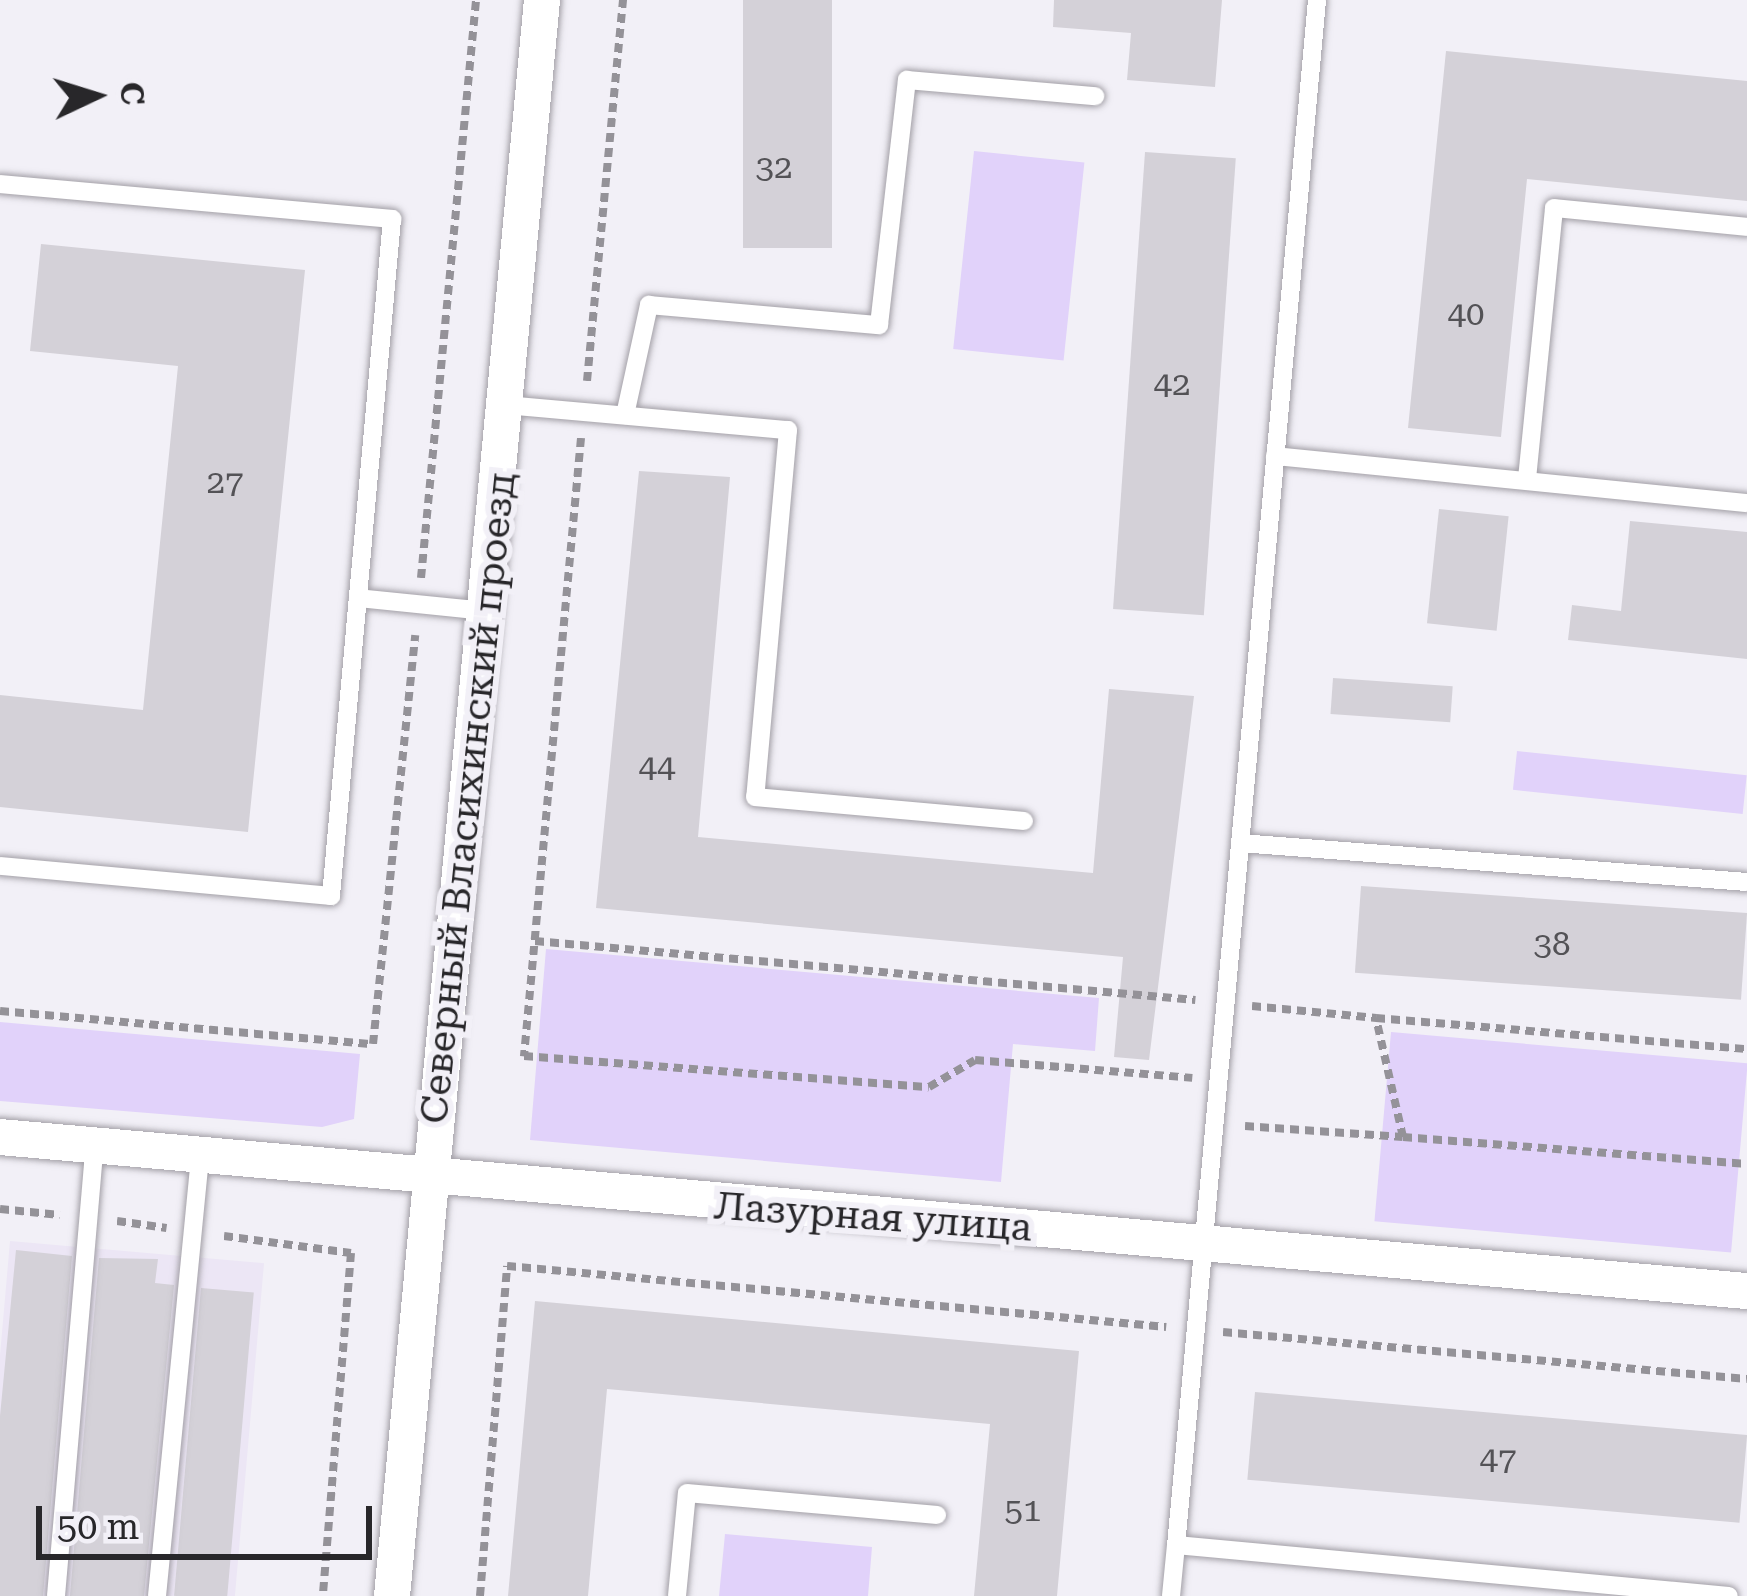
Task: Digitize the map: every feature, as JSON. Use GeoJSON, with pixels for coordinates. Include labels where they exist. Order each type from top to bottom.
{"type":"FeatureCollection","features":[{"type":"Feature","properties":{"kind":"street","name":"Северный Власихинский проезд"},"geometry":{"type":"LineString","coordinates":[[392,1596],[542,0]]}},
{"type":"Feature","properties":{"kind":"street","name":"Лазурная улица"},"geometry":{"type":"LineString","coordinates":[[0,1137],[431,1179],[1747,1292]]}},
{"type":"Feature","properties":{"kind":"lane"},"geometry":{"type":"LineString","coordinates":[[1172,1596],[1317,0]]}},
{"type":"Feature","properties":{"kind":"lane"},"geometry":{"type":"LineString","coordinates":[[626,416],[649,305],[879,325],[907,80],[1095,96]]}},
{"type":"Feature","properties":{"kind":"lane"},"geometry":{"type":"LineString","coordinates":[[0,184],[392,219],[331,896],[0,866]]}},
{"type":"Feature","properties":{"kind":"lane"},"geometry":{"type":"LineString","coordinates":[[1527,479],[1553,208],[1747,227]]}},
{"type":"Feature","properties":{"kind":"lane"},"geometry":{"type":"LineString","coordinates":[[506,404],[788,430],[755,796],[1024,821]]}},
{"type":"Feature","properties":{"kind":"lane"},"geometry":{"type":"LineString","coordinates":[[1276,456],[1747,503]]}},
{"type":"Feature","properties":{"kind":"lane"},"geometry":{"type":"LineString","coordinates":[[358,598],[486,611]]}},
{"type":"Feature","properties":{"kind":"lane"},"geometry":{"type":"LineString","coordinates":[[1240,843],[1747,881]]}},
{"type":"Feature","properties":{"kind":"lane"},"geometry":{"type":"LineString","coordinates":[[56,1596],[95,1144]]}},
{"type":"Feature","properties":{"kind":"lane"},"geometry":{"type":"LineString","coordinates":[[157,1596],[200,1155]]}},
{"type":"Feature","properties":{"kind":"lane"},"geometry":{"type":"LineString","coordinates":[[677,1596],[686,1493],[937,1515]]}},
{"type":"Feature","properties":{"kind":"lane"},"geometry":{"type":"LineString","coordinates":[[1176,1545],[1729,1596]]}},
{"type":"Feature","properties":{"kind":"path"},"geometry":{"type":"LineString","coordinates":[[0,1011],[373,1044],[476,0]]}},
{"type":"Feature","properties":{"kind":"path"},"geometry":{"type":"LineString","coordinates":[[622,0],[524,1056],[929,1087],[975,1060],[1218,1080]]}},
{"type":"Feature","properties":{"kind":"path"},"geometry":{"type":"LineString","coordinates":[[535,941],[1747,1048]]}},
{"type":"Feature","properties":{"kind":"path"},"geometry":{"type":"LineString","coordinates":[[1376,1018],[1403,1137]]}},
{"type":"Feature","properties":{"kind":"path"},"geometry":{"type":"LineString","coordinates":[[1213,1124],[1747,1165]]}},
{"type":"Feature","properties":{"kind":"path"},"geometry":{"type":"LineString","coordinates":[[323,1596],[351,1253]]}},
{"type":"Feature","properties":{"kind":"path"},"geometry":{"type":"LineString","coordinates":[[480,1596],[508,1266],[1747,1379]]}},
{"type":"Feature","properties":{"kind":"shaded area"},"geometry":{"type":"Polygon","coordinates":[[[974,151],[1084,163],[1064,361],[953,349],[974,151]]]}},
{"type":"Feature","properties":{"kind":"shaded area"},"geometry":{"type":"Polygon","coordinates":[[[1517,751],[1747,775],[1743,814],[1513,790],[1517,751]]]}},
{"type":"Feature","properties":{"kind":"shaded area"},"geometry":{"type":"Polygon","coordinates":[[[546,949],[1099,998],[1095,1051],[1013,1044],[1001,1182],[530,1140],[546,949]]]}},
{"type":"Feature","properties":{"kind":"shaded area"},"geometry":{"type":"Polygon","coordinates":[[[0,1022],[360,1054],[354,1119],[322,1127],[0,1101],[0,1022]]]}},
{"type":"Feature","properties":{"kind":"shaded area"},"geometry":{"type":"Polygon","coordinates":[[[1391,1032],[1747,1063],[1731,1252],[1374,1221],[1391,1032]]]}},
{"type":"Feature","properties":{"kind":"shaded area"},"geometry":{"type":"Polygon","coordinates":[[[10,1241],[264,1263],[235,1596],[0,1596],[0,1355],[10,1241]]]}},
{"type":"Feature","properties":{"kind":"shaded area"},"geometry":{"type":"Polygon","coordinates":[[[725,1534],[872,1547],[868,1596],[719,1596],[725,1534]]]}},
{"type":"Feature","properties":{"kind":"building"},"geometry":{"type":"Polygon","coordinates":[[[743,0],[832,0],[832,248],[743,248],[743,0]]]}},
{"type":"Feature","properties":{"kind":"building"},"geometry":{"type":"Polygon","coordinates":[[[1054,0],[1222,0],[1215,87],[1127,80],[1131,33],[1053,27],[1054,0]]]}},
{"type":"Feature","properties":{"kind":"building"},"geometry":{"type":"Polygon","coordinates":[[[1446,51],[1747,81],[1747,201],[1527,179],[1501,437],[1408,428],[1446,51]]]}},
{"type":"Feature","properties":{"kind":"building"},"geometry":{"type":"Polygon","coordinates":[[[1145,152],[1236,158],[1204,615],[1113,609],[1145,152]]]}},
{"type":"Feature","properties":{"kind":"building"},"geometry":{"type":"Polygon","coordinates":[[[41,244],[305,270],[248,832],[0,807],[0,695],[143,710],[178,366],[30,351],[41,244]]]}},
{"type":"Feature","properties":{"kind":"building"},"geometry":{"type":"Polygon","coordinates":[[[639,471],[730,477],[698,837],[1093,873],[1109,689],[1194,696],[1149,1060],[1114,1057],[1123,957],[596,908],[639,471]]]}},
{"type":"Feature","properties":{"kind":"building"},"geometry":{"type":"Polygon","coordinates":[[[1439,509],[1509,516],[1497,631],[1427,623],[1439,509]]]}},
{"type":"Feature","properties":{"kind":"building"},"geometry":{"type":"Polygon","coordinates":[[[1630,521],[1747,532],[1747,659],[1568,640],[1572,605],[1621,611],[1630,521]]]}},
{"type":"Feature","properties":{"kind":"building"},"geometry":{"type":"Polygon","coordinates":[[[1333,678],[1453,686],[1450,722],[1330,714],[1333,678]]]}},
{"type":"Feature","properties":{"kind":"building"},"geometry":{"type":"Polygon","coordinates":[[[1361,886],[1747,913],[1741,1000],[1355,973],[1361,886]]]}},
{"type":"Feature","properties":{"kind":"building"},"geometry":{"type":"Polygon","coordinates":[[[16,1250],[72,1256],[43,1596],[0,1596],[0,1416],[16,1250]]]}},
{"type":"Feature","properties":{"kind":"building"},"geometry":{"type":"Polygon","coordinates":[[[99,1258],[158,1259],[155,1283],[174,1285],[144,1596],[70,1596],[99,1258]]]}},
{"type":"Feature","properties":{"kind":"building"},"geometry":{"type":"Polygon","coordinates":[[[201,1288],[254,1293],[227,1596],[174,1596],[201,1288]]]}},
{"type":"Feature","properties":{"kind":"building"},"geometry":{"type":"Polygon","coordinates":[[[535,1301],[1079,1351],[1057,1596],[974,1596],[990,1424],[607,1389],[588,1596],[508,1596],[535,1301]]]}},
{"type":"Feature","properties":{"kind":"building"},"geometry":{"type":"Polygon","coordinates":[[[1255,1392],[1747,1435],[1739,1523],[1247,1480],[1255,1392]]]}}]}
